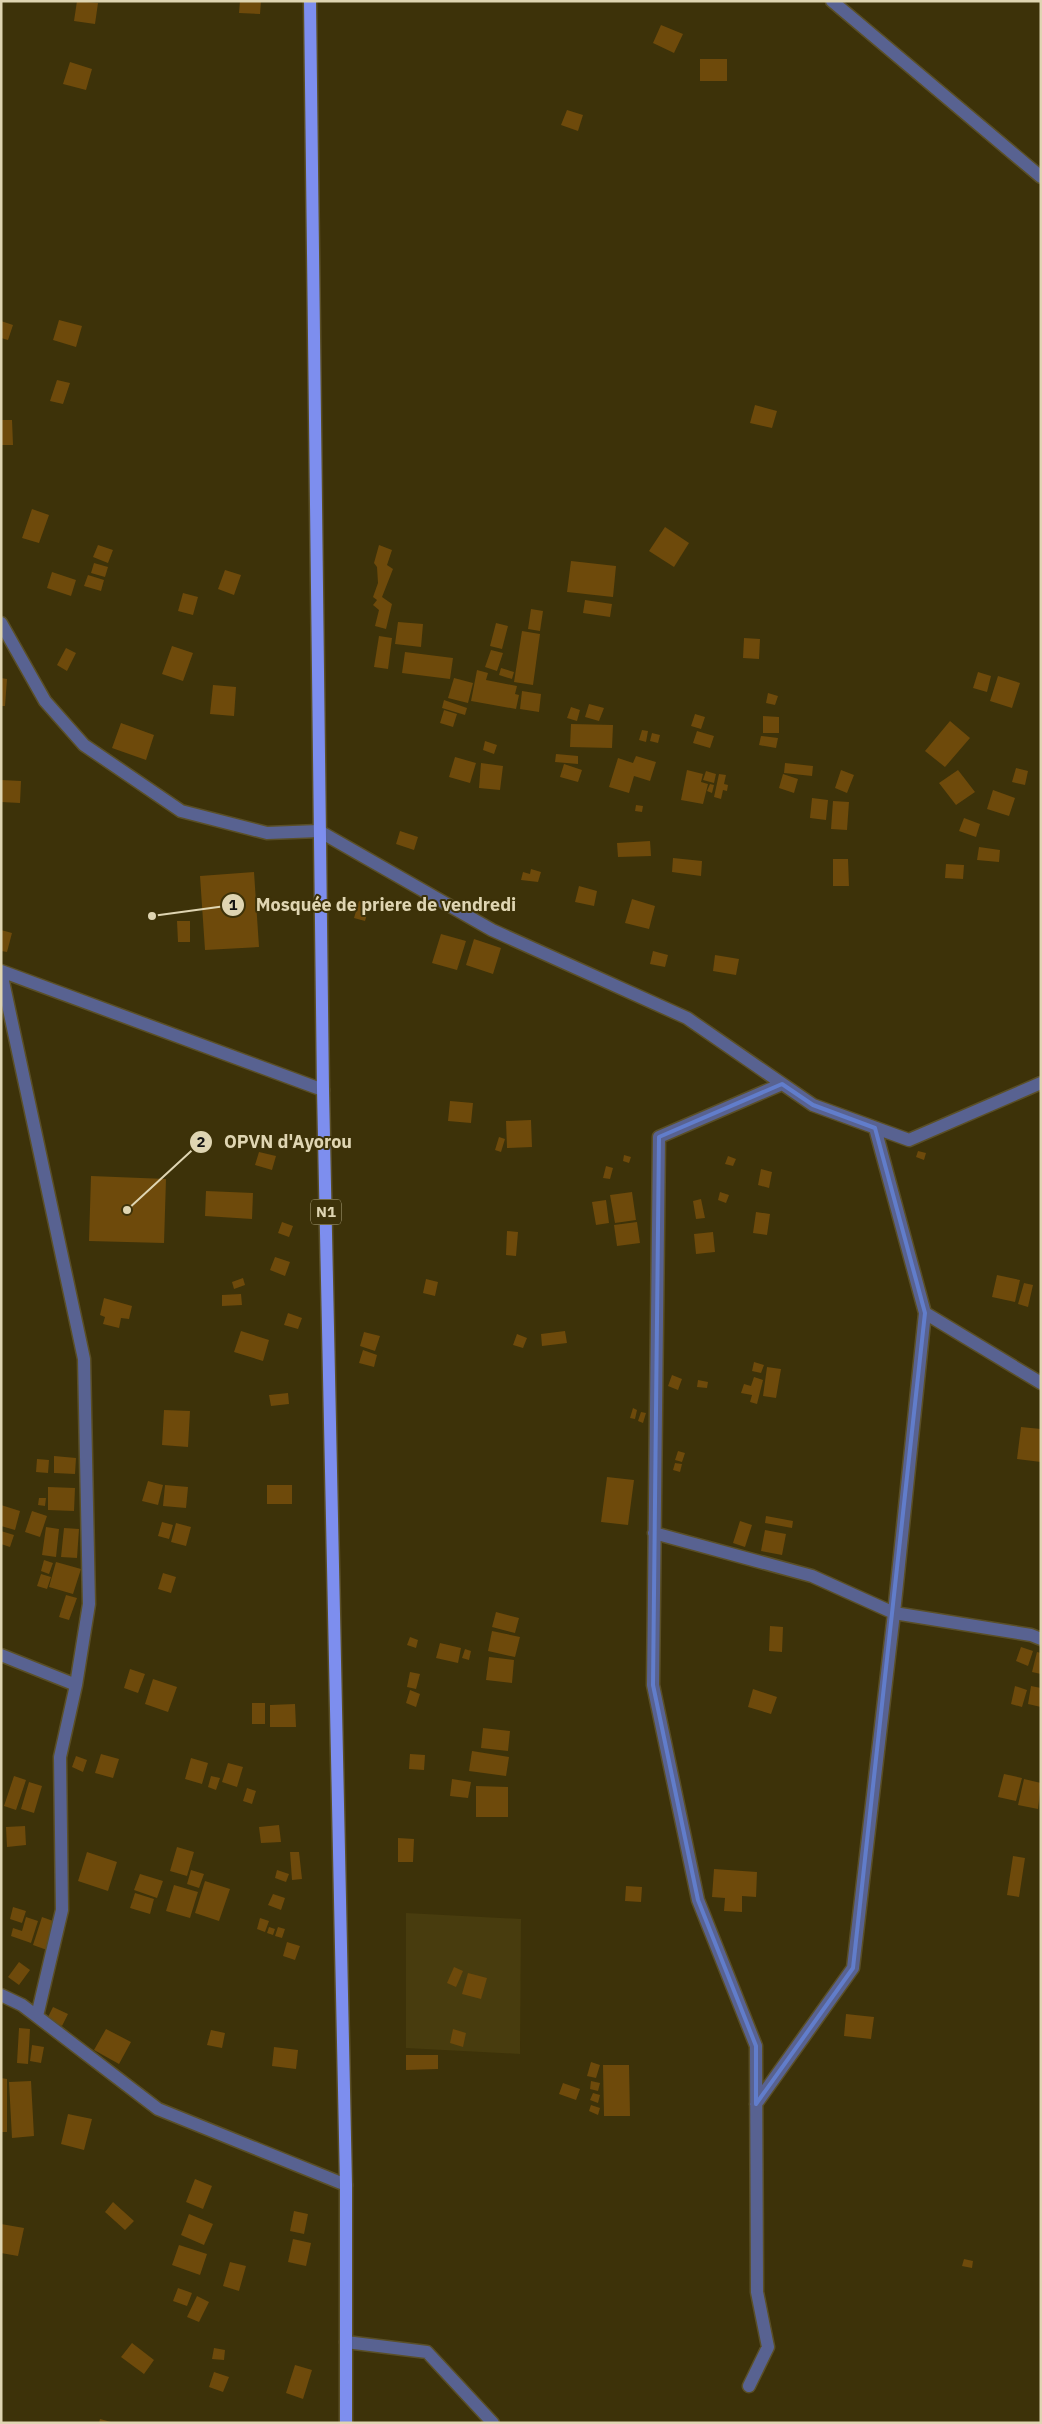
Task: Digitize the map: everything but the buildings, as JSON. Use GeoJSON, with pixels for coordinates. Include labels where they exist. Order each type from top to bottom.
{"type":"FeatureCollection","features":[{"type":"Feature","properties":{"kind":"main road","name":"N1"},"geometry":{"type":"LineString","coordinates":[[310,1],[319,831],[346,2186],[346,2423]]}},
{"type":"Feature","properties":{"kind":"street"},"geometry":{"type":"LineString","coordinates":[[832,1],[1041,177]]}},
{"type":"Feature","properties":{"kind":"street"},"geometry":{"type":"LineString","coordinates":[[1,623],[46,702],[84,745],[180,811],[267,833],[319,831],[492,930],[687,1018],[813,1105],[909,1140],[1041,1084]]}},
{"type":"Feature","properties":{"kind":"street"},"geometry":{"type":"LineString","coordinates":[[1,972],[324,1090]]}},
{"type":"Feature","properties":{"kind":"street"},"geometry":{"type":"LineString","coordinates":[[1,972],[84,1359],[89,1604],[76,1685],[60,1756],[62,1910],[37,2016]]}},
{"type":"Feature","properties":{"kind":"street"},"geometry":{"type":"LineString","coordinates":[[749,2386],[768,2347],[757,2292],[756,2046],[698,1900],[653,1685],[658,1137],[782,1084]]}},
{"type":"Feature","properties":{"kind":"street"},"geometry":{"type":"LineString","coordinates":[[756,2104],[853,1968],[894,1613],[925,1313],[875,1128]]}},
{"type":"Feature","properties":{"kind":"street"},"geometry":{"type":"LineString","coordinates":[[925,1313],[1041,1383]]}},
{"type":"Feature","properties":{"kind":"street"},"geometry":{"type":"LineString","coordinates":[[654,1533],[812,1576],[894,1613],[1031,1635],[1041,1639]]}},
{"type":"Feature","properties":{"kind":"street"},"geometry":{"type":"LineString","coordinates":[[1,1655],[76,1685]]}},
{"type":"Feature","properties":{"kind":"street"},"geometry":{"type":"LineString","coordinates":[[1,1995],[22,2005],[158,2109],[346,2186]]}},
{"type":"Feature","properties":{"kind":"street"},"geometry":{"type":"LineString","coordinates":[[346,2342],[427,2352],[493,2423]]}},
{"type":"Feature","properties":{"kind":"highlighted area"},"geometry":{"type":"Polygon","coordinates":[[[782,1084],[813,1105],[875,1128],[925,1313],[853,1968],[756,2104],[756,2046],[698,1900],[653,1685],[659,1137],[782,1084]]]}},
{"type":"Feature","properties":{"kind":"shaded area"},"geometry":{"type":"Polygon","coordinates":[[[406,1913],[521,1919],[520,2054],[406,2048],[406,1913]]]}},
{"type":"Feature","properties":{"kind":"place","name":"Mosquée de priere de vendredi"},"geometry":{"type":"Point","coordinates":[152,916]}},
{"type":"Feature","properties":{"kind":"place","name":"OPVN d'Ayorou"},"geometry":{"type":"Point","coordinates":[127,1210]}}]}
